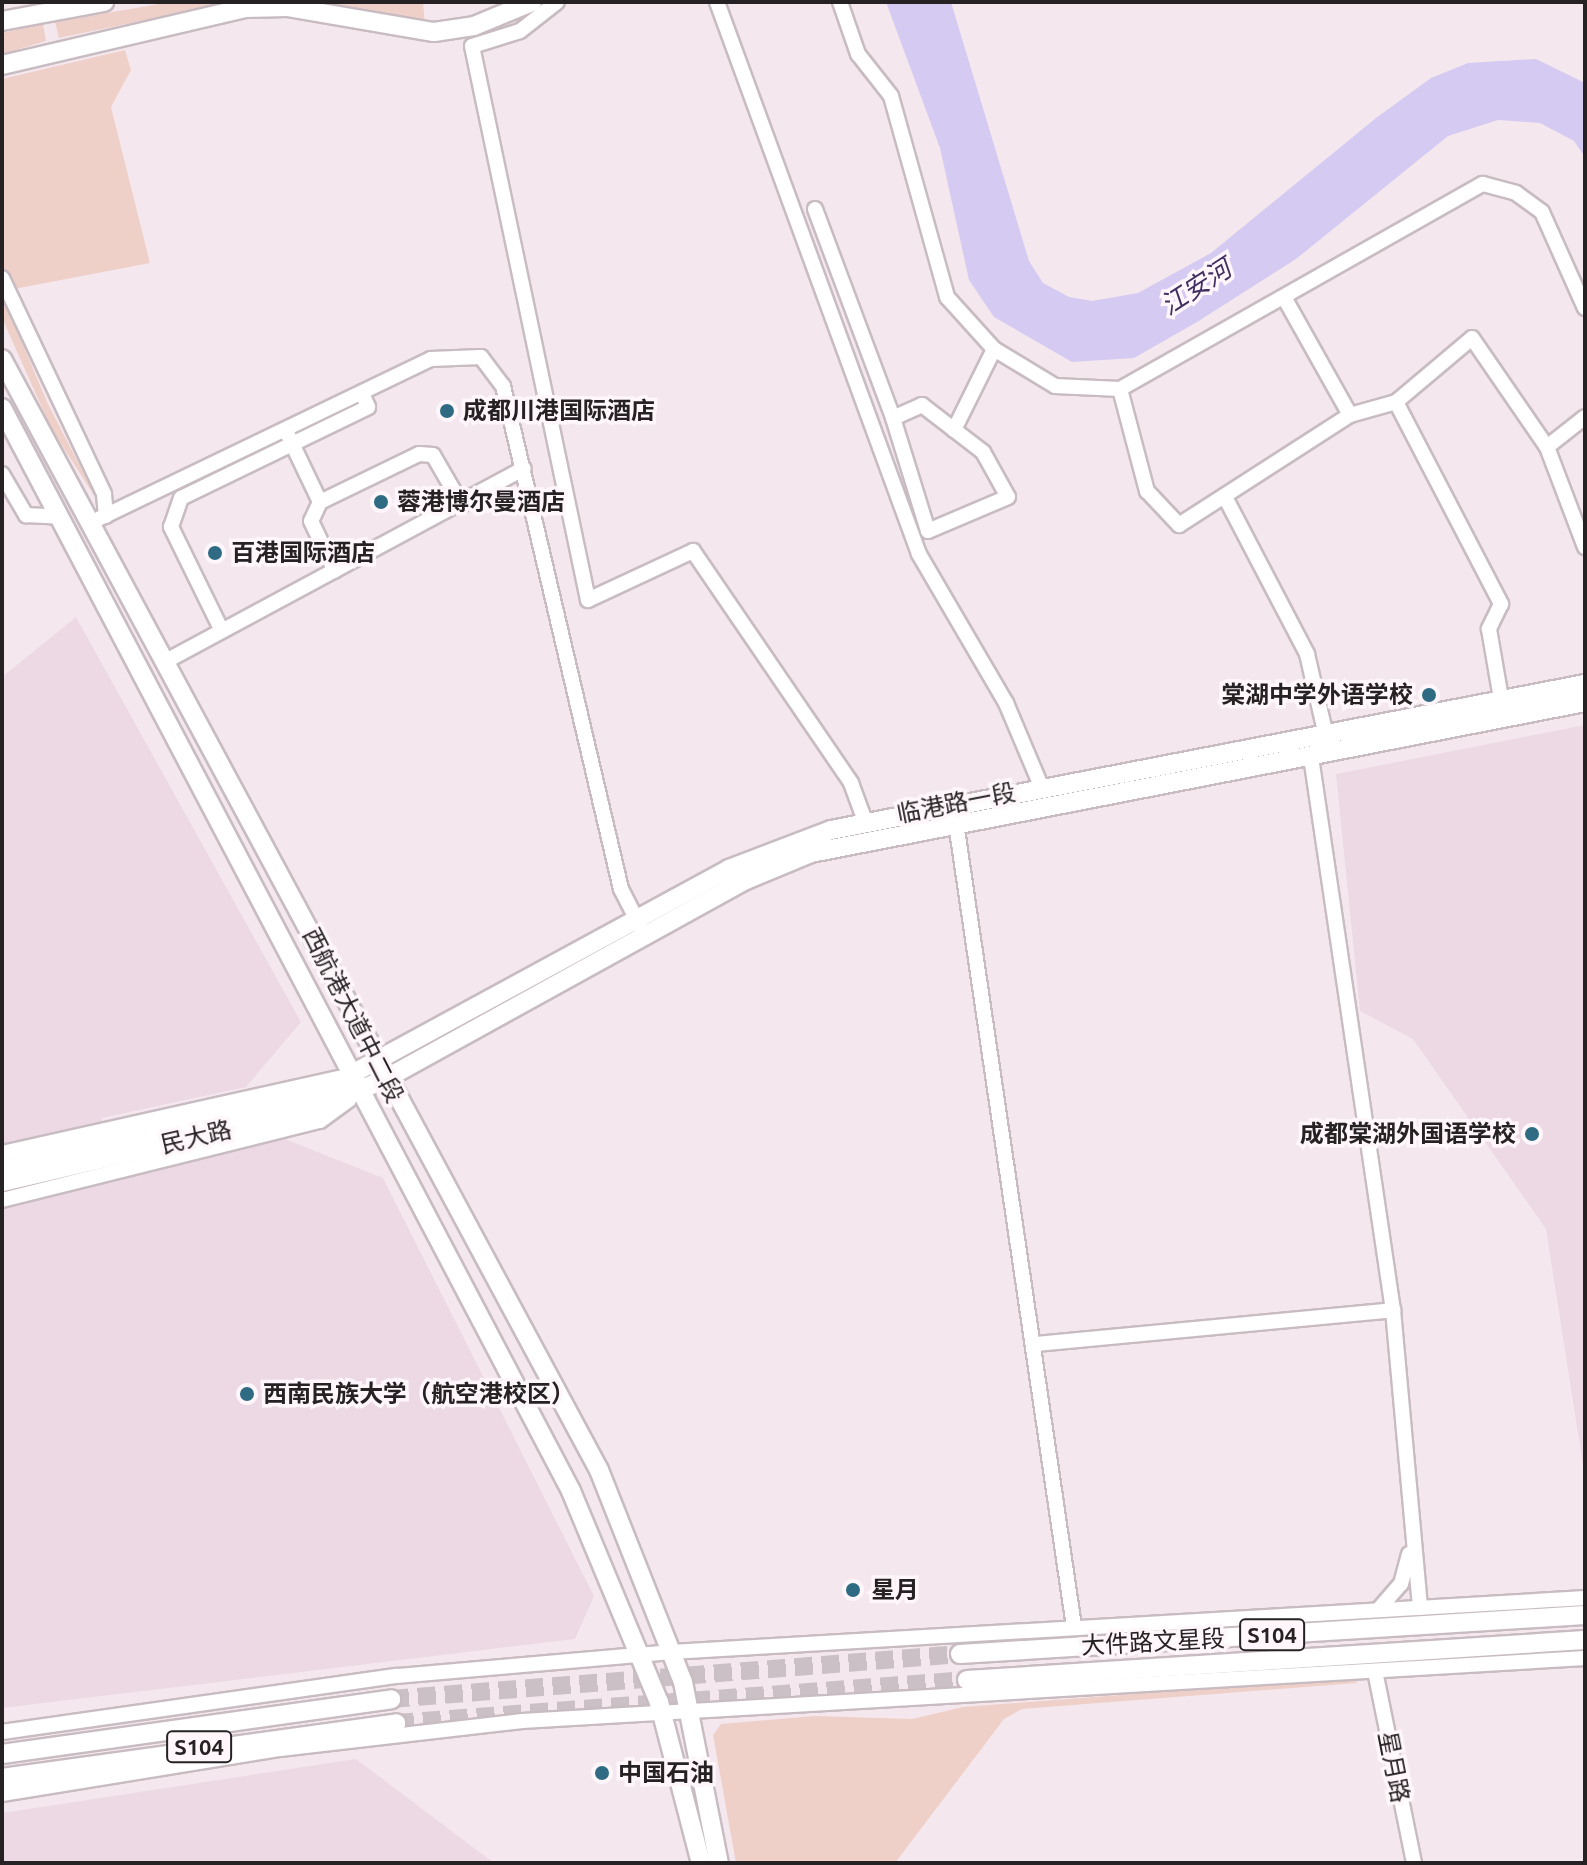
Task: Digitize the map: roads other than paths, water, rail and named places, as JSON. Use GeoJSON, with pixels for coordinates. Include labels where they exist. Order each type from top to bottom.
{"type":"FeatureCollection","features":[{"type":"Feature","properties":{"kind":"main road"},"geometry":{"type":"LineString","coordinates":[[2,21],[104,2]]}},
{"type":"Feature","properties":{"kind":"main road"},"geometry":{"type":"LineString","coordinates":[[2,65],[245,8],[287,7],[434,32],[474,26],[532,2]]}},
{"type":"Feature","properties":{"kind":"main road","name":"西航港大道中二段"},"geometry":{"type":"LineString","coordinates":[[2,359],[99,519],[168,660],[381,1071],[599,1470],[683,1682],[719,1863]]}},
{"type":"Feature","properties":{"kind":"main road"},"geometry":{"type":"LineString","coordinates":[[2,408],[362,1082],[571,1491],[662,1712],[701,1863]]}},
{"type":"Feature","properties":{"kind":"main road","name":"临港路一段"},"geometry":{"type":"LineString","coordinates":[[1503,710],[1585,684]]}},
{"type":"Feature","properties":{"kind":"main road","name":"临港路一段"},"geometry":{"type":"LineString","coordinates":[[640,926],[811,853],[1041,786],[1328,744],[1503,710],[1585,702]]}},
{"type":"Feature","properties":{"kind":"main road","name":"临港路一段"},"geometry":{"type":"LineString","coordinates":[[381,1071],[765,854],[865,821],[954,813],[1311,757],[1328,744]]}},
{"type":"Feature","properties":{"kind":"main road","name":"民大路"},"geometry":{"type":"LineString","coordinates":[[2,1182],[319,1108],[381,1071]]}},
{"type":"Feature","properties":{"kind":"main road","name":"民大路"},"geometry":{"type":"LineString","coordinates":[[2,1169],[362,1082]]}},
{"type":"Feature","properties":{"kind":"main road","name":"大件路文星段"},"geometry":{"type":"LineString","coordinates":[[960,1654],[1585,1615]]}},
{"type":"Feature","properties":{"kind":"main road","name":"大件路文星段"},"geometry":{"type":"LineString","coordinates":[[967,1680],[1585,1640]]}},
{"type":"Feature","properties":{"kind":"main road","name":"S104"},"geometry":{"type":"LineString","coordinates":[[2,1754],[391,1699]]}},
{"type":"Feature","properties":{"kind":"main road","name":"S104"},"geometry":{"type":"LineString","coordinates":[[2,1778],[396,1723]]}},
{"type":"Feature","properties":{"kind":"street"},"geometry":{"type":"LineString","coordinates":[[557,2],[520,31],[472,46],[588,600],[693,551],[851,783],[865,821]]}},
{"type":"Feature","properties":{"kind":"street"},"geometry":{"type":"LineString","coordinates":[[717,2],[919,554],[1006,703],[1041,786]]}},
{"type":"Feature","properties":{"kind":"street"},"geometry":{"type":"LineString","coordinates":[[840,2],[858,54],[891,96],[947,297],[994,349],[1055,386],[1120,389],[1285,299],[1483,184],[1516,193],[1542,212],[1585,308]]}},
{"type":"Feature","properties":{"kind":"street"},"geometry":{"type":"LineString","coordinates":[[815,209],[893,418],[928,531],[1008,497],[983,452],[922,405],[893,418]]}},
{"type":"Feature","properties":{"kind":"street"},"geometry":{"type":"LineString","coordinates":[[2,278],[104,494],[99,519]]}},
{"type":"Feature","properties":{"kind":"street"},"geometry":{"type":"LineString","coordinates":[[1285,299],[1350,415]]}},
{"type":"Feature","properties":{"kind":"street"},"geometry":{"type":"LineString","coordinates":[[1120,389],[1147,491],[1179,525],[1350,415],[1396,402],[1472,338],[1547,447],[1585,547]]}},
{"type":"Feature","properties":{"kind":"street"},"geometry":{"type":"LineString","coordinates":[[954,430],[994,349]]}},
{"type":"Feature","properties":{"kind":"street"},"geometry":{"type":"LineString","coordinates":[[99,519],[431,359],[481,357],[503,386],[621,889],[640,926]]}},
{"type":"Feature","properties":{"kind":"street"},"geometry":{"type":"LineString","coordinates":[[221,629],[171,527],[181,498],[368,407],[362,393]]}},
{"type":"Feature","properties":{"kind":"street"},"geometry":{"type":"LineString","coordinates":[[1396,402],[1501,604],[1489,629],[1503,710]]}},
{"type":"Feature","properties":{"kind":"street"},"geometry":{"type":"LineString","coordinates":[[1547,447],[1585,417]]}},
{"type":"Feature","properties":{"kind":"street"},"geometry":{"type":"LineString","coordinates":[[285,429],[320,502]]}},
{"type":"Feature","properties":{"kind":"street"},"geometry":{"type":"LineString","coordinates":[[335,571],[311,521],[320,502],[419,454],[433,455],[462,505]]}},
{"type":"Feature","properties":{"kind":"street"},"geometry":{"type":"LineString","coordinates":[[168,660],[221,629],[462,505],[473,490],[524,468]]}},
{"type":"Feature","properties":{"kind":"street"},"geometry":{"type":"LineString","coordinates":[[2,474],[26,515],[60,517]]}},
{"type":"Feature","properties":{"kind":"street"},"geometry":{"type":"LineString","coordinates":[[1225,497],[1307,654],[1328,744]]}},
{"type":"Feature","properties":{"kind":"street"},"geometry":{"type":"LineString","coordinates":[[1311,757],[1393,1310],[1409,1534],[1420,1608]]}},
{"type":"Feature","properties":{"kind":"street"},"geometry":{"type":"LineString","coordinates":[[954,813],[1035,1344],[1074,1627]]}},
{"type":"Feature","properties":{"kind":"street"},"geometry":{"type":"LineString","coordinates":[[2,1153],[362,1082]]}},
{"type":"Feature","properties":{"kind":"street"},"geometry":{"type":"LineString","coordinates":[[2,1200],[320,1121],[362,1082]]}},
{"type":"Feature","properties":{"kind":"street"},"geometry":{"type":"LineString","coordinates":[[1035,1344],[1393,1310]]}},
{"type":"Feature","properties":{"kind":"street"},"geometry":{"type":"LineString","coordinates":[[1378,1610],[1401,1584],[1409,1534]]}},
{"type":"Feature","properties":{"kind":"street"},"geometry":{"type":"LineString","coordinates":[[2,1732],[397,1676],[671,1652],[1585,1598]]}},
{"type":"Feature","properties":{"kind":"street"},"geometry":{"type":"LineString","coordinates":[[2,1794],[280,1749],[662,1712],[1585,1658]]}},
{"type":"Feature","properties":{"kind":"street","name":"星月路"},"geometry":{"type":"LineString","coordinates":[[1375,1671],[1414,1863]]}},
{"type":"Feature","properties":{"kind":"water","name":"江安河"},"geometry":{"type":"Polygon","coordinates":[[[886,2],[951,2],[1029,261],[1043,283],[1069,297],[1092,301],[1138,293],[1211,253],[1376,118],[1431,78],[1468,63],[1536,59],[1585,83],[1585,157],[1574,141],[1540,123],[1498,120],[1448,136],[1296,259],[1197,322],[1134,358],[1072,362],[994,317],[969,280],[940,148],[886,2]]]}},
{"type":"Feature","properties":{"kind":"tunnel"},"geometry":{"type":"LineString","coordinates":[[391,1699],[960,1654]]}},
{"type":"Feature","properties":{"kind":"tunnel"},"geometry":{"type":"LineString","coordinates":[[396,1723],[967,1680]]}},
{"type":"Feature","properties":{"kind":"place","name":"成都川港国际酒店"},"geometry":{"type":"Point","coordinates":[447,411]}},
{"type":"Feature","properties":{"kind":"place","name":"蓉港博尔曼酒店"},"geometry":{"type":"Point","coordinates":[381,502]}},
{"type":"Feature","properties":{"kind":"place","name":"百港国际酒店"},"geometry":{"type":"Point","coordinates":[215,553]}},
{"type":"Feature","properties":{"kind":"place","name":"棠湖中学外语学校"},"geometry":{"type":"Point","coordinates":[1429,695]}},
{"type":"Feature","properties":{"kind":"place","name":"成都棠湖外国语学校"},"geometry":{"type":"Point","coordinates":[1532,1134]}},
{"type":"Feature","properties":{"kind":"place","name":"西南民族大学（航空港校区）"},"geometry":{"type":"Point","coordinates":[247,1394]}},
{"type":"Feature","properties":{"kind":"place","name":"星月"},"geometry":{"type":"Point","coordinates":[853,1590]}},
{"type":"Feature","properties":{"kind":"place","name":"中国石油"},"geometry":{"type":"Point","coordinates":[602,1773]}}]}
